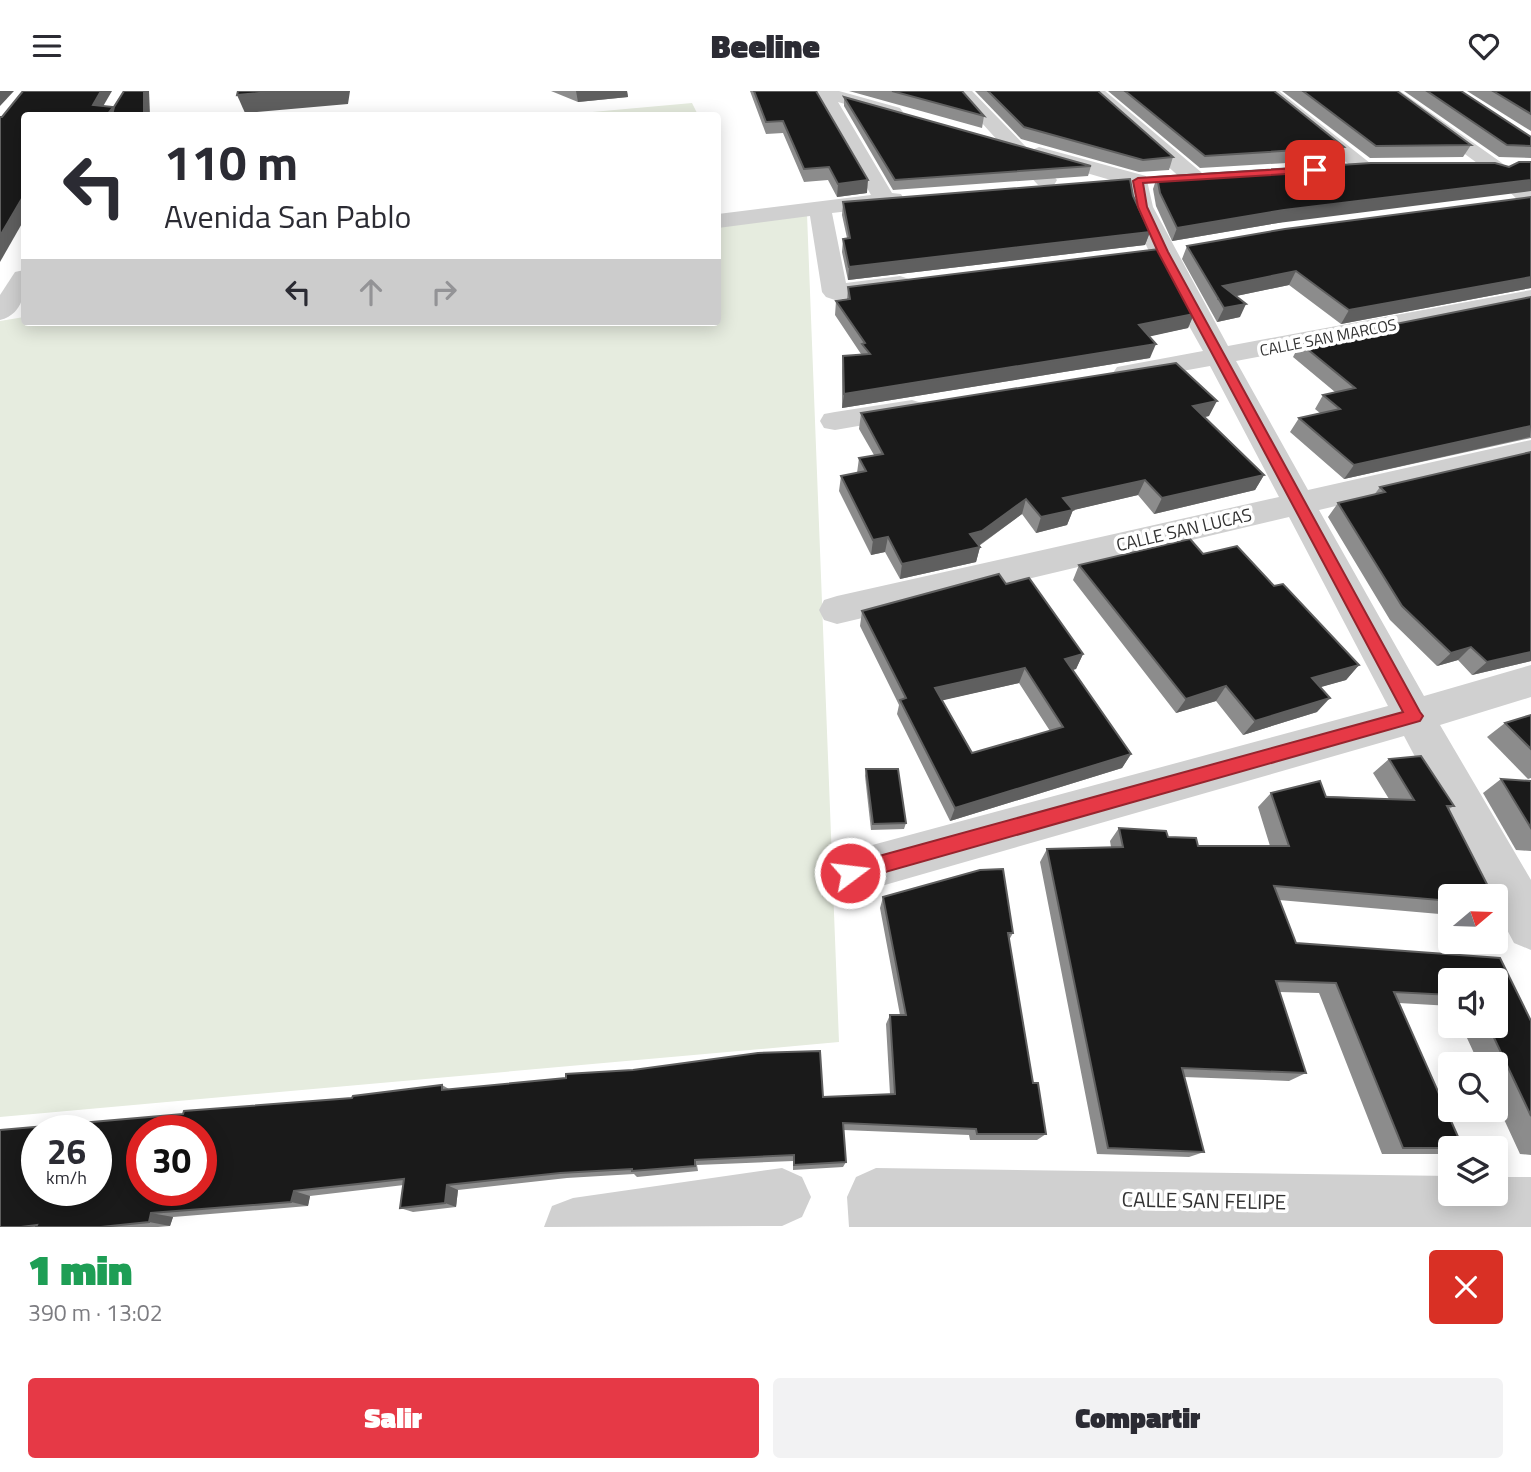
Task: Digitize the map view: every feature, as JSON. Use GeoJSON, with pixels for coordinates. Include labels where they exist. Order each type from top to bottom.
{"type":"FeatureCollection","features":[{"type":"Feature","properties":{"kind":"street"},"geometry":{"type":"LineString","coordinates":[[962,91],[1013,146],[1069,188]]}},
{"type":"Feature","properties":{"kind":"street"},"geometry":{"type":"LineString","coordinates":[[1094,91],[1193,177]]}},
{"type":"Feature","properties":{"kind":"street"},"geometry":{"type":"LineString","coordinates":[[1267,91],[1364,167]]}},
{"type":"Feature","properties":{"kind":"street"},"geometry":{"type":"LineString","coordinates":[[1388,91],[1495,167],[1530,199]]}},
{"type":"Feature","properties":{"kind":"street"},"geometry":{"type":"LineString","coordinates":[[822,92],[911,117]]}},
{"type":"Feature","properties":{"kind":"street"},"geometry":{"type":"LineString","coordinates":[[822,92],[885,200]]}},
{"type":"Feature","properties":{"kind":"street"},"geometry":{"type":"LineString","coordinates":[[975,135],[1138,181]]}},
{"type":"Feature","properties":{"kind":"street"},"geometry":{"type":"LineString","coordinates":[[1456,167],[1531,166]]}},
{"type":"Feature","properties":{"kind":"street"},"geometry":{"type":"LineString","coordinates":[[1338,169],[1390,167]]}},
{"type":"Feature","properties":{"kind":"street"},"geometry":{"type":"LineString","coordinates":[[1029,191],[1219,176]]}},
{"type":"Feature","properties":{"kind":"street"},"geometry":{"type":"LineString","coordinates":[[1138,181],[1142,207],[1163,252],[1531,926]]}},
{"type":"Feature","properties":{"kind":"street"},"geometry":{"type":"LineString","coordinates":[[721,221],[911,198]]}},
{"type":"Feature","properties":{"kind":"street"},"geometry":{"type":"LineString","coordinates":[[1503,202],[1530,199]]}},
{"type":"Feature","properties":{"kind":"street"},"geometry":{"type":"LineString","coordinates":[[820,208],[835,292],[917,282]]}},
{"type":"Feature","properties":{"kind":"street"},"geometry":{"type":"LineString","coordinates":[[0,312],[21,284]]}},
{"type":"Feature","properties":{"kind":"street","name":"CALLE SAN MARCOS"},"geometry":{"type":"LineString","coordinates":[[1097,378],[1221,358],[1531,298]]}},
{"type":"Feature","properties":{"kind":"street"},"geometry":{"type":"LineString","coordinates":[[0,312],[21,308]]}},
{"type":"Feature","properties":{"kind":"street"},"geometry":{"type":"LineString","coordinates":[[835,421],[932,405]]}},
{"type":"Feature","properties":{"kind":"street","name":"CALLE SAN LUCAS"},"geometry":{"type":"LineString","coordinates":[[837,610],[1531,450]]}},
{"type":"Feature","properties":{"kind":"street"},"geometry":{"type":"LineString","coordinates":[[850,873],[1531,681]]}},
{"type":"Feature","properties":{"kind":"street"},"geometry":{"type":"LineString","coordinates":[[573,1227],[782,1197]]}},
{"type":"Feature","properties":{"kind":"street","name":"CALLE SAN FELIPE"},"geometry":{"type":"LineString","coordinates":[[877,1212],[1531,1206]]}},
{"type":"Feature","properties":{"kind":"shaded area"},"geometry":{"type":"Polygon","coordinates":[[[692,103],[696,112],[592,112],[692,103]]]}},
{"type":"Feature","properties":{"kind":"shaded area"},"geometry":{"type":"Polygon","coordinates":[[[807,214],[839,1042],[0,1117],[0,321],[21,318],[21,326],[721,326],[721,225],[807,214]]]}},
{"type":"Feature","properties":{"kind":"building"},"geometry":{"type":"Polygon","coordinates":[[[23,91],[101,91],[93,105],[113,107],[109,112],[21,112],[21,200],[0,236],[0,117],[23,91]]]}},
{"type":"Feature","properties":{"kind":"building"},"geometry":{"type":"Polygon","coordinates":[[[124,91],[144,91],[144,112],[113,112],[124,91]]]}},
{"type":"Feature","properties":{"kind":"building"},"geometry":{"type":"Polygon","coordinates":[[[238,91],[280,91],[237,95],[238,91]]]}},
{"type":"Feature","properties":{"kind":"building"},"geometry":{"type":"Polygon","coordinates":[[[754,91],[816,91],[868,180],[838,184],[829,167],[804,169],[783,121],[766,122],[754,91]]]}},
{"type":"Feature","properties":{"kind":"building"},"geometry":{"type":"Polygon","coordinates":[[[892,91],[962,91],[984,116],[892,91]]]}},
{"type":"Feature","properties":{"kind":"building"},"geometry":{"type":"Polygon","coordinates":[[[988,91],[1098,91],[1173,157],[1143,160],[1024,127],[988,91]]]}},
{"type":"Feature","properties":{"kind":"building"},"geometry":{"type":"Polygon","coordinates":[[[1125,91],[1274,91],[1344,147],[1205,156],[1125,91]]]}},
{"type":"Feature","properties":{"kind":"building"},"geometry":{"type":"Polygon","coordinates":[[[1303,91],[1397,91],[1471,145],[1376,146],[1303,91]]]}},
{"type":"Feature","properties":{"kind":"building"},"geometry":{"type":"Polygon","coordinates":[[[1427,91],[1461,91],[1531,137],[1531,146],[1507,145],[1427,91]]]}},
{"type":"Feature","properties":{"kind":"building"},"geometry":{"type":"Polygon","coordinates":[[[1493,91],[1531,91],[1531,114],[1493,91]]]}},
{"type":"Feature","properties":{"kind":"building"},"geometry":{"type":"Polygon","coordinates":[[[844,97],[1091,166],[895,180],[844,97]]]}},
{"type":"Feature","properties":{"kind":"building"},"geometry":{"type":"Polygon","coordinates":[[[1519,162],[1531,162],[1531,180],[1284,210],[1177,228],[1160,193],[1157,177],[1371,163],[1495,163],[1509,167],[1519,162]]]}},
{"type":"Feature","properties":{"kind":"building"},"geometry":{"type":"Polygon","coordinates":[[[1130,179],[1133,196],[1150,232],[849,267],[843,239],[850,238],[843,202],[1130,179]]]}},
{"type":"Feature","properties":{"kind":"building"},"geometry":{"type":"Polygon","coordinates":[[[1531,197],[1531,277],[1349,310],[1296,271],[1223,286],[1246,304],[1224,308],[1187,246],[1285,229],[1531,197]]]}},
{"type":"Feature","properties":{"kind":"building"},"geometry":{"type":"Polygon","coordinates":[[[1159,249],[1194,314],[1139,325],[1156,344],[844,394],[843,356],[870,354],[836,301],[850,299],[848,287],[1159,249]]]}},
{"type":"Feature","properties":{"kind":"building"},"geometry":{"type":"Polygon","coordinates":[[[1531,297],[1531,426],[1354,465],[1299,418],[1340,409],[1323,395],[1355,388],[1300,343],[1531,297]]]}},
{"type":"Feature","properties":{"kind":"building"},"geometry":{"type":"Polygon","coordinates":[[[1176,363],[1217,401],[1193,406],[1264,475],[1162,498],[1145,480],[1063,498],[1073,510],[1041,517],[1026,499],[982,531],[970,534],[980,547],[902,564],[888,537],[873,540],[841,476],[866,471],[859,458],[883,454],[861,413],[1176,363]]]}},
{"type":"Feature","properties":{"kind":"building"},"geometry":{"type":"Polygon","coordinates":[[[1531,452],[1531,652],[1487,662],[1471,647],[1451,653],[1402,606],[1338,503],[1385,492],[1380,487],[1531,452]]]}},
{"type":"Feature","properties":{"kind":"building"},"geometry":{"type":"Polygon","coordinates":[[[1190,539],[1203,554],[1237,546],[1274,586],[1283,584],[1359,665],[1312,678],[1330,698],[1255,721],[1226,686],[1186,699],[1079,565],[1190,539]]]}},
{"type":"Feature","properties":{"kind":"building"},"geometry":{"type":"Polygon","coordinates":[[[999,574],[1006,584],[1029,578],[1083,654],[1065,659],[1131,754],[955,808],[900,700],[906,698],[862,611],[999,574]],[[1025,668],[935,688],[972,753],[1063,727],[1025,668]]]}},
{"type":"Feature","properties":{"kind":"building"},"geometry":{"type":"Polygon","coordinates":[[[1531,715],[1531,749],[1505,723],[1531,715]]]}},
{"type":"Feature","properties":{"kind":"building"},"geometry":{"type":"Polygon","coordinates":[[[1421,756],[1454,806],[1447,806],[1487,884],[1438,884],[1438,900],[1274,886],[1296,943],[1500,958],[1505,968],[1438,968],[1438,994],[1394,992],[1438,1091],[1438,1122],[1452,1122],[1458,1136],[1438,1136],[1438,1148],[1403,1148],[1336,983],[1276,981],[1306,1073],[1182,1068],[1204,1152],[1108,1148],[1047,849],[1123,847],[1119,828],[1166,831],[1168,837],[1196,838],[1198,846],[1289,846],[1271,793],[1320,781],[1326,797],[1414,800],[1389,759],[1421,756]]]}},
{"type":"Feature","properties":{"kind":"building"},"geometry":{"type":"Polygon","coordinates":[[[866,769],[898,769],[906,823],[873,824],[866,769]]]}},
{"type":"Feature","properties":{"kind":"building"},"geometry":{"type":"Polygon","coordinates":[[[1501,779],[1531,781],[1531,828],[1501,779]]]}},
{"type":"Feature","properties":{"kind":"building"},"geometry":{"type":"Polygon","coordinates":[[[1003,869],[1013,933],[1008,933],[1033,1083],[1038,1083],[1046,1134],[977,1134],[976,1129],[843,1123],[846,1162],[794,1165],[794,1155],[695,1160],[695,1166],[632,1171],[560,1173],[447,1185],[445,1203],[400,1208],[404,1179],[294,1191],[291,1202],[151,1213],[149,1222],[101,1227],[0,1227],[0,1130],[21,1128],[21,1206],[112,1206],[112,1120],[126,1119],[126,1206],[217,1206],[217,1115],[172,1115],[183,1114],[184,1111],[352,1098],[442,1085],[442,1090],[566,1078],[566,1074],[633,1070],[758,1053],[820,1051],[823,1097],[895,1094],[890,1015],[906,1015],[883,897],[980,870],[1003,869]]]}},
{"type":"Feature","properties":{"kind":"building"},"geometry":{"type":"Polygon","coordinates":[[[1508,974],[1531,1021],[1531,1116],[1508,1067],[1508,1052],[1501,1052],[1494,1038],[1508,1038],[1508,974]]]}},
{"type":"Feature","properties":{"kind":"route"},"geometry":{"type":"LineString","coordinates":[[850,873],[1414,716],[1163,252],[1142,207],[1138,181],[1315,170]]}}]}
